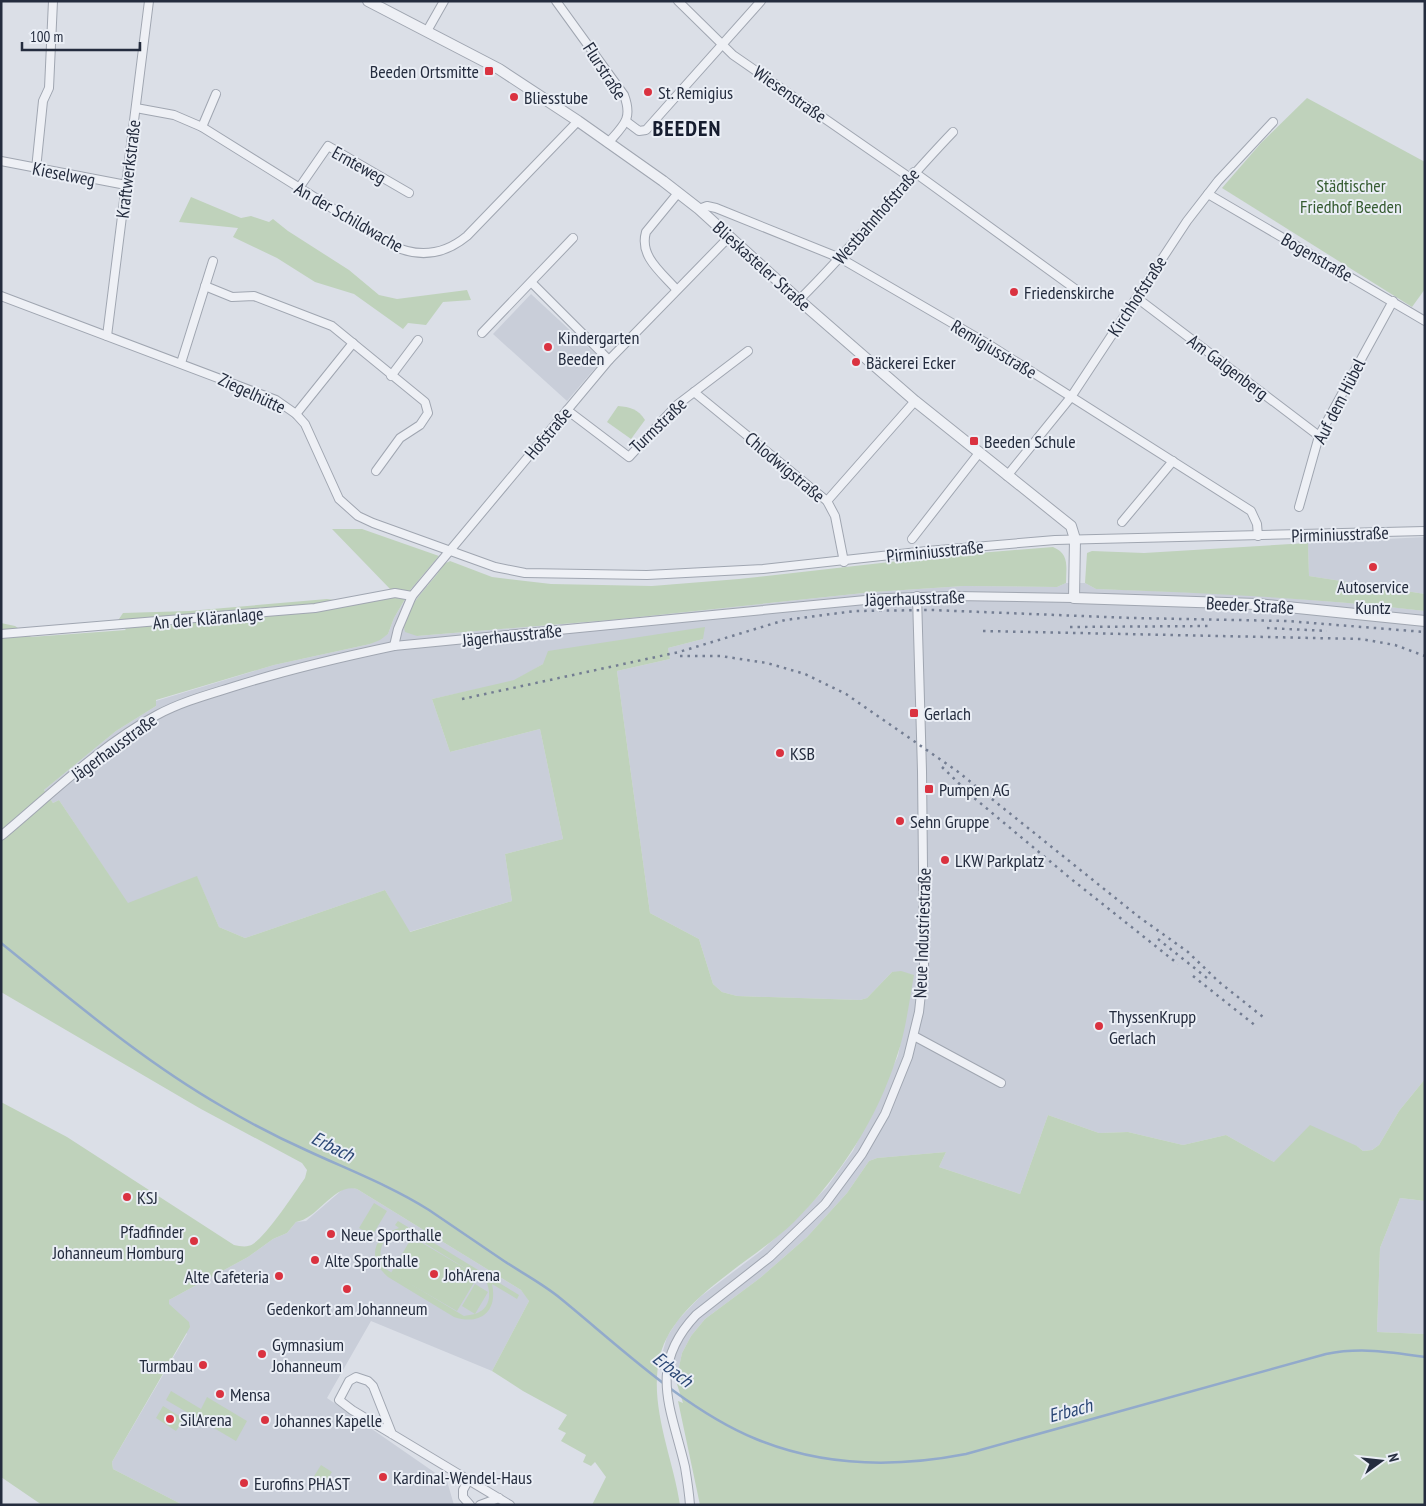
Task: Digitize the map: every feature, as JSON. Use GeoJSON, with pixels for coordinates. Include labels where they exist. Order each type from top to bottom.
{"type":"FeatureCollection","features":[{"type":"Feature","properties":{"kind":"street"},"geometry":{"type":"LineString","coordinates":[[36,169],[43,102],[49,88],[53,1]]}},
{"type":"Feature","properties":{"kind":"street","name":"Kraftwerkstraße"},"geometry":{"type":"LineString","coordinates":[[107,336],[149,1]]}},
{"type":"Feature","properties":{"kind":"street","name":"Blieskasteler Straße"},"geometry":{"type":"LineString","coordinates":[[368,1],[499,69],[578,121],[699,209],[799,300],[916,401],[1071,526],[1075,539],[1076,558],[1074,598]]}},
{"type":"Feature","properties":{"kind":"street"},"geometry":{"type":"LineString","coordinates":[[427,32],[444,1]]}},
{"type":"Feature","properties":{"kind":"street","name":"Flurstraße"},"geometry":{"type":"LineString","coordinates":[[556,1],[624,95],[629,112],[627,122],[608,143]]}},
{"type":"Feature","properties":{"kind":"street","name":"Wiesenstraße"},"geometry":{"type":"LineString","coordinates":[[678,1],[722,46],[1078,291]]}},
{"type":"Feature","properties":{"kind":"street"},"geometry":{"type":"LineString","coordinates":[[627,122],[639,131],[646,130],[761,1]]}},
{"type":"Feature","properties":{"kind":"street"},"geometry":{"type":"LineString","coordinates":[[202,127],[216,94]]}},
{"type":"Feature","properties":{"kind":"street","name":"An der Schildwache"},"geometry":{"type":"LineString","coordinates":[[136,108],[174,115],[202,127],[401,250],[413,253],[438,252],[457,244],[467,236],[578,121]]}},
{"type":"Feature","properties":{"kind":"street","name":"Kirchhofstraße"},"geometry":{"type":"LineString","coordinates":[[1008,476],[1071,397],[1182,228],[1208,194],[1273,122]]}},
{"type":"Feature","properties":{"kind":"street","name":"Westbahnhofstraße"},"geometry":{"type":"LineString","coordinates":[[799,300],[840,258],[912,175],[953,132]]}},
{"type":"Feature","properties":{"kind":"street","name":"Ernteweg"},"geometry":{"type":"LineString","coordinates":[[300,188],[325,148],[331,146],[409,193]]}},
{"type":"Feature","properties":{"kind":"street","name":"Kieselweg"},"geometry":{"type":"LineString","coordinates":[[1,161],[126,185]]}},
{"type":"Feature","properties":{"kind":"street"},"geometry":{"type":"LineString","coordinates":[[676,289],[648,256],[644,248],[644,238],[646,232],[678,193]]}},
{"type":"Feature","properties":{"kind":"street","name":"Bogenstraße"},"geometry":{"type":"LineString","coordinates":[[1208,194],[1425,321]]}},
{"type":"Feature","properties":{"kind":"street","name":"Remigiusstraße"},"geometry":{"type":"LineString","coordinates":[[699,209],[707,206],[716,208],[840,258],[988,344],[1251,511],[1257,524],[1258,536]]}},
{"type":"Feature","properties":{"kind":"street","name":"Hofstraße"},"geometry":{"type":"LineString","coordinates":[[394,646],[398,629],[412,596],[610,360],[728,236]]}},
{"type":"Feature","properties":{"kind":"street"},"geometry":{"type":"LineString","coordinates":[[482,333],[532,283],[573,238]]}},
{"type":"Feature","properties":{"kind":"street"},"geometry":{"type":"LineString","coordinates":[[181,363],[213,261]]}},
{"type":"Feature","properties":{"kind":"street"},"geometry":{"type":"LineString","coordinates":[[532,283],[610,360]]}},
{"type":"Feature","properties":{"kind":"street"},"geometry":{"type":"LineString","coordinates":[[205,286],[232,297],[254,296],[332,326],[391,376],[426,402],[428,413],[420,425],[400,438],[376,471]]}},
{"type":"Feature","properties":{"kind":"street","name":"Ziegelhütte"},"geometry":{"type":"LineString","coordinates":[[1,296],[276,400],[296,414],[312,437],[332,487],[339,499],[350,510],[373,523],[450,550]]}},
{"type":"Feature","properties":{"kind":"street","name":"Am Galgenberg"},"geometry":{"type":"LineString","coordinates":[[1136,298],[1319,436]]}},
{"type":"Feature","properties":{"kind":"street","name":"Auf dem Hübel"},"geometry":{"type":"LineString","coordinates":[[1299,507],[1319,436],[1393,301]]}},
{"type":"Feature","properties":{"kind":"street"},"geometry":{"type":"LineString","coordinates":[[391,376],[418,340]]}},
{"type":"Feature","properties":{"kind":"street"},"geometry":{"type":"LineString","coordinates":[[296,414],[353,343]]}},
{"type":"Feature","properties":{"kind":"street","name":"Turmstraße"},"geometry":{"type":"LineString","coordinates":[[567,410],[629,456],[665,416],[748,351]]}},
{"type":"Feature","properties":{"kind":"street","name":"Chlodwigstraße"},"geometry":{"type":"LineString","coordinates":[[694,392],[827,501],[836,516],[844,562]]}},
{"type":"Feature","properties":{"kind":"street"},"geometry":{"type":"LineString","coordinates":[[827,501],[916,401]]}},
{"type":"Feature","properties":{"kind":"street"},"geometry":{"type":"LineString","coordinates":[[912,539],[979,453]]}},
{"type":"Feature","properties":{"kind":"street"},"geometry":{"type":"LineString","coordinates":[[1122,522],[1173,461]]}},
{"type":"Feature","properties":{"kind":"street","name":"Pirminiusstraße"},"geometry":{"type":"LineString","coordinates":[[450,550],[502,569],[543,574],[666,574],[763,570],[927,551],[1075,539],[1425,531]]}},
{"type":"Feature","properties":{"kind":"street","name":"An der Kläranlage"},"geometry":{"type":"LineString","coordinates":[[1,634],[315,608],[395,594],[412,596]]}},
{"type":"Feature","properties":{"kind":"street","name":"Jägerhausstraße"},"geometry":{"type":"LineString","coordinates":[[1,836],[114,743],[157,715],[199,697],[288,670],[394,646],[799,605],[917,596],[1074,598]]}},
{"type":"Feature","properties":{"kind":"street","name":"Neue Industriestraße"},"geometry":{"type":"LineString","coordinates":[[690,1505],[685,1467],[671,1420],[666,1394],[667,1374],[674,1347],[686,1325],[706,1306],[770,1257],[801,1229],[844,1180],[885,1114],[908,1057],[914,1036],[922,987],[924,922],[917,596]]}},
{"type":"Feature","properties":{"kind":"street","name":"Beeder Straße"},"geometry":{"type":"LineString","coordinates":[[1074,598],[1257,604],[1425,621]]}},
{"type":"Feature","properties":{"kind":"street"},"geometry":{"type":"LineString","coordinates":[[914,1036],[1000,1083]]}},
{"type":"Feature","properties":{"kind":"street"},"geometry":{"type":"LineString","coordinates":[[392,1434],[377,1393],[368,1381],[356,1376],[349,1381],[339,1400],[392,1434],[510,1505]]}},
{"type":"Feature","properties":{"kind":"street"},"geometry":{"type":"LineString","coordinates":[[468,1480],[463,1490],[463,1497],[470,1505]]}},
{"type":"Feature","properties":{"kind":"street"},"geometry":{"type":"LineString","coordinates":[[480,1505],[499,1498]]}},
{"type":"Feature","properties":{"kind":"shaded area","name":"Kindergarten Beeden"},"geometry":{"type":"Polygon","coordinates":[[[531,294],[602,360],[567,401],[493,334],[531,294]]]}},
{"type":"Feature","properties":{"kind":"shaded area"},"geometry":{"type":"Polygon","coordinates":[[[1425,537],[1425,594],[1309,576],[1308,543],[1425,537]]]}},
{"type":"Feature","properties":{"kind":"shaded area"},"geometry":{"type":"Polygon","coordinates":[[[417,580],[428,587],[405,617],[417,636],[611,620],[873,592],[964,586],[1057,587],[1066,583],[1085,583],[1096,589],[1237,594],[1425,611],[1425,1079],[1399,1111],[1379,1145],[1372,1150],[1363,1151],[1357,1146],[1274,1162],[1226,1135],[1183,1145],[1128,1132],[1099,1133],[1048,1115],[1020,1194],[939,1167],[946,1152],[877,1158],[869,1161],[847,1193],[807,1237],[760,1278],[705,1319],[691,1336],[682,1353],[676,1381],[658,1368],[667,1337],[678,1320],[700,1297],[761,1251],[793,1222],[827,1187],[853,1151],[898,1056],[913,975],[892,972],[867,998],[860,1000],[737,996],[722,992],[713,984],[699,939],[650,913],[617,671],[670,659],[668,648],[703,639],[543,664],[514,681],[432,699],[450,752],[540,729],[563,839],[505,854],[512,901],[409,932],[385,890],[245,938],[219,927],[197,877],[128,904],[59,800],[53,803],[44,790],[116,731],[156,706],[156,701],[274,665],[370,644],[388,634],[394,618],[417,580]]]}},
{"type":"Feature","properties":{"kind":"shaded area","name":"Gymnasium Johanneum"},"geometry":{"type":"Polygon","coordinates":[[[349,1187],[357,1189],[521,1290],[529,1301],[492,1371],[371,1321],[327,1398],[447,1481],[454,1505],[183,1505],[113,1469],[112,1462],[187,1334],[168,1304],[169,1300],[248,1257],[273,1239],[287,1233],[296,1222],[306,1221],[342,1190],[349,1187]]]}},
{"type":"Feature","properties":{"kind":"shaded area"},"geometry":{"type":"Polygon","coordinates":[[[1400,1198],[1425,1201],[1425,1334],[1377,1332],[1380,1248],[1400,1198]]]}},
{"type":"Feature","properties":{"kind":"green space","name":"Städtischer Friedhof Beeden"},"geometry":{"type":"Polygon","coordinates":[[[1307,98],[1425,162],[1425,289],[1412,307],[1222,188],[1261,143],[1307,98]]]}},
{"type":"Feature","properties":{"kind":"green space"},"geometry":{"type":"Polygon","coordinates":[[[191,197],[241,218],[251,216],[269,222],[273,219],[288,231],[349,270],[379,295],[397,299],[467,290],[471,300],[443,302],[426,325],[408,323],[403,329],[354,294],[315,282],[277,258],[233,237],[238,228],[179,222],[191,197]]]}},
{"type":"Feature","properties":{"kind":"green space"},"geometry":{"type":"Polygon","coordinates":[[[618,406],[633,409],[640,413],[645,420],[631,439],[607,422],[618,406]]]}},
{"type":"Feature","properties":{"kind":"green space"},"geometry":{"type":"Polygon","coordinates":[[[332,529],[362,529],[439,556],[411,589],[394,618],[388,634],[370,644],[274,665],[156,700],[156,706],[116,731],[44,790],[53,803],[59,800],[128,903],[197,876],[219,927],[245,938],[385,890],[410,932],[512,901],[505,854],[563,839],[540,729],[450,752],[432,699],[514,680],[543,664],[548,651],[705,627],[703,639],[668,648],[670,659],[617,671],[650,913],[699,939],[713,984],[722,992],[737,996],[860,1000],[867,998],[892,972],[901,971],[914,975],[903,1036],[897,1056],[879,1102],[856,1145],[827,1185],[794,1222],[698,1299],[681,1317],[668,1336],[660,1356],[657,1393],[659,1412],[680,1505],[592,1505],[606,1477],[595,1462],[591,1466],[583,1462],[586,1455],[561,1441],[566,1433],[558,1429],[567,1415],[523,1391],[492,1371],[529,1301],[521,1290],[357,1189],[341,1191],[312,1215],[296,1222],[287,1233],[273,1239],[248,1257],[169,1300],[169,1304],[189,1322],[190,1327],[112,1462],[113,1469],[183,1505],[42,1505],[1,1477],[1,1102],[67,1137],[234,1245],[248,1246],[259,1239],[294,1194],[305,1178],[307,1170],[302,1163],[201,1109],[1,992],[1,623],[15,626],[31,637],[126,630],[117,622],[123,613],[189,611],[327,599],[342,601],[391,590],[332,529]]]}},
{"type":"Feature","properties":{"kind":"green space"},"geometry":{"type":"Polygon","coordinates":[[[1308,543],[1309,576],[1425,594],[1425,611],[1261,597],[1096,589],[1085,583],[1087,553],[1092,551],[1144,553],[1308,543]]]}},
{"type":"Feature","properties":{"kind":"green space"},"geometry":{"type":"Polygon","coordinates":[[[1053,547],[1062,553],[1066,562],[1066,583],[1057,587],[964,586],[873,592],[611,620],[417,636],[405,632],[404,624],[418,597],[444,564],[450,561],[492,577],[551,584],[652,586],[739,579],[943,556],[1053,547]]]}},
{"type":"Feature","properties":{"kind":"green space"},"geometry":{"type":"Polygon","coordinates":[[[1425,1079],[1425,1201],[1400,1198],[1380,1248],[1377,1332],[1425,1334],[1425,1505],[700,1505],[678,1401],[683,1403],[676,1381],[682,1353],[691,1336],[705,1319],[760,1278],[807,1237],[847,1193],[869,1161],[877,1158],[946,1152],[939,1167],[1020,1194],[1048,1115],[1099,1133],[1128,1132],[1183,1145],[1226,1135],[1274,1162],[1310,1125],[1357,1146],[1363,1151],[1372,1150],[1379,1145],[1399,1111],[1425,1079]]]}},
{"type":"Feature","properties":{"kind":"green space"},"geometry":{"type":"Polygon","coordinates":[[[374,1203],[387,1211],[372,1236],[359,1228],[374,1203]]]}},
{"type":"Feature","properties":{"kind":"green space"},"geometry":{"type":"Polygon","coordinates":[[[398,1221],[519,1295],[517,1299],[492,1284],[493,1294],[490,1309],[479,1318],[464,1319],[454,1317],[388,1277],[381,1270],[375,1256],[378,1242],[383,1236],[399,1228],[395,1225],[398,1221]],[[398,1233],[384,1242],[381,1257],[384,1268],[464,1316],[480,1312],[487,1305],[489,1291],[486,1281],[413,1236],[398,1233]]]}},
{"type":"Feature","properties":{"kind":"green space","name":"JohArena"},"geometry":{"type":"Polygon","coordinates":[[[412,1237],[478,1276],[457,1311],[391,1273],[412,1237]]]}},
{"type":"Feature","properties":{"kind":"green space"},"geometry":{"type":"Polygon","coordinates":[[[475,1284],[488,1292],[475,1314],[462,1306],[475,1284]]]}},
{"type":"Feature","properties":{"kind":"green space"},"geometry":{"type":"Polygon","coordinates":[[[171,1391],[201,1409],[207,1397],[247,1421],[236,1441],[166,1400],[171,1391]]]}},
{"type":"Feature","properties":{"kind":"green space","name":"SilArena"},"geometry":{"type":"Polygon","coordinates":[[[163,1406],[184,1419],[176,1431],[156,1418],[163,1406]]]}},
{"type":"Feature","properties":{"kind":"green space"},"geometry":{"type":"Polygon","coordinates":[[[321,1465],[332,1472],[322,1488],[311,1481],[321,1465]]]}},
{"type":"Feature","properties":{"kind":"waterway","name":"Erbach"},"geometry":{"type":"LineString","coordinates":[[1,943],[109,1030],[193,1089],[265,1130],[415,1201],[540,1283],[678,1394],[730,1427],[782,1448],[833,1460],[860,1462],[886,1463],[939,1459],[966,1454],[1326,1354],[1363,1351],[1425,1357]]}},
{"type":"Feature","properties":{"kind":"railway"},"geometry":{"type":"LineString","coordinates":[[462,699],[679,652],[785,620],[855,611],[932,610],[1132,618],[1287,621],[1425,632]]}},
{"type":"Feature","properties":{"kind":"railway"},"geometry":{"type":"LineString","coordinates":[[1070,627],[1210,626]]}},
{"type":"Feature","properties":{"kind":"railway"},"geometry":{"type":"LineString","coordinates":[[1267,628],[1327,631]]}},
{"type":"Feature","properties":{"kind":"railway"},"geometry":{"type":"LineString","coordinates":[[983,631],[1361,639],[1395,645],[1425,656]]}},
{"type":"Feature","properties":{"kind":"railway"},"geometry":{"type":"LineString","coordinates":[[680,656],[720,656],[767,663],[805,674],[846,694],[957,771],[1139,917],[1188,952],[1219,982],[1263,1017]]}},
{"type":"Feature","properties":{"kind":"railway"},"geometry":{"type":"LineString","coordinates":[[942,767],[973,797],[1070,878],[1178,964]]}},
{"type":"Feature","properties":{"kind":"railway"},"geometry":{"type":"LineString","coordinates":[[1158,939],[1207,978]]}},
{"type":"Feature","properties":{"kind":"railway"},"geometry":{"type":"LineString","coordinates":[[1193,976],[1256,1026]]}},
{"type":"Feature","properties":{"kind":"place","name":"Beeden Ortsmitte"},"geometry":{"type":"Point","coordinates":[489,71]}},
{"type":"Feature","properties":{"kind":"place","name":"St. Remigius"},"geometry":{"type":"Point","coordinates":[648,92]}},
{"type":"Feature","properties":{"kind":"place","name":"Bliesstube"},"geometry":{"type":"Point","coordinates":[514,97]}},
{"type":"Feature","properties":{"kind":"place","name":"Friedenskirche"},"geometry":{"type":"Point","coordinates":[1014,292]}},
{"type":"Feature","properties":{"kind":"place","name":"Kindergarten Beeden"},"geometry":{"type":"Point","coordinates":[548,347]}},
{"type":"Feature","properties":{"kind":"place","name":"Bäckerei Ecker"},"geometry":{"type":"Point","coordinates":[856,362]}},
{"type":"Feature","properties":{"kind":"place","name":"Beeden Schule"},"geometry":{"type":"Point","coordinates":[974,441]}},
{"type":"Feature","properties":{"kind":"place","name":"Autoservice Kuntz"},"geometry":{"type":"Point","coordinates":[1373,567]}},
{"type":"Feature","properties":{"kind":"place","name":"Gerlach"},"geometry":{"type":"Point","coordinates":[914,713]}},
{"type":"Feature","properties":{"kind":"place","name":"KSB"},"geometry":{"type":"Point","coordinates":[780,753]}},
{"type":"Feature","properties":{"kind":"place","name":"Pumpen AG"},"geometry":{"type":"Point","coordinates":[929,789]}},
{"type":"Feature","properties":{"kind":"place","name":"Sehn Gruppe"},"geometry":{"type":"Point","coordinates":[900,821]}},
{"type":"Feature","properties":{"kind":"place","name":"LKW Parkplatz"},"geometry":{"type":"Point","coordinates":[945,860]}},
{"type":"Feature","properties":{"kind":"place","name":"ThyssenKrupp Gerlach"},"geometry":{"type":"Point","coordinates":[1099,1026]}},
{"type":"Feature","properties":{"kind":"place","name":"KSJ"},"geometry":{"type":"Point","coordinates":[127,1197]}},
{"type":"Feature","properties":{"kind":"place","name":"Neue Sporthalle"},"geometry":{"type":"Point","coordinates":[331,1234]}},
{"type":"Feature","properties":{"kind":"place","name":"Pfadfinder Johanneum Homburg"},"geometry":{"type":"Point","coordinates":[194,1241]}},
{"type":"Feature","properties":{"kind":"place","name":"Alte Sporthalle"},"geometry":{"type":"Point","coordinates":[315,1260]}},
{"type":"Feature","properties":{"kind":"place","name":"JohArena"},"geometry":{"type":"Point","coordinates":[434,1274]}},
{"type":"Feature","properties":{"kind":"place","name":"Alte Cafeteria"},"geometry":{"type":"Point","coordinates":[279,1276]}},
{"type":"Feature","properties":{"kind":"place","name":"Gedenkort am Johanneum"},"geometry":{"type":"Point","coordinates":[347,1289]}},
{"type":"Feature","properties":{"kind":"place","name":"Gymnasium Johanneum"},"geometry":{"type":"Point","coordinates":[262,1354]}},
{"type":"Feature","properties":{"kind":"place","name":"Turmbau"},"geometry":{"type":"Point","coordinates":[203,1365]}},
{"type":"Feature","properties":{"kind":"place","name":"Mensa"},"geometry":{"type":"Point","coordinates":[220,1394]}},
{"type":"Feature","properties":{"kind":"place","name":"SilArena"},"geometry":{"type":"Point","coordinates":[170,1419]}},
{"type":"Feature","properties":{"kind":"place","name":"Johannes Kapelle"},"geometry":{"type":"Point","coordinates":[265,1420]}},
{"type":"Feature","properties":{"kind":"place","name":"Kardinal-Wendel-Haus"},"geometry":{"type":"Point","coordinates":[383,1477]}},
{"type":"Feature","properties":{"kind":"place","name":"Eurofins PHAST"},"geometry":{"type":"Point","coordinates":[244,1483]}},
{"type":"Feature","properties":{"kind":"district","name":"BEEDEN"},"geometry":{"type":"Point","coordinates":[687,128]}}]}
